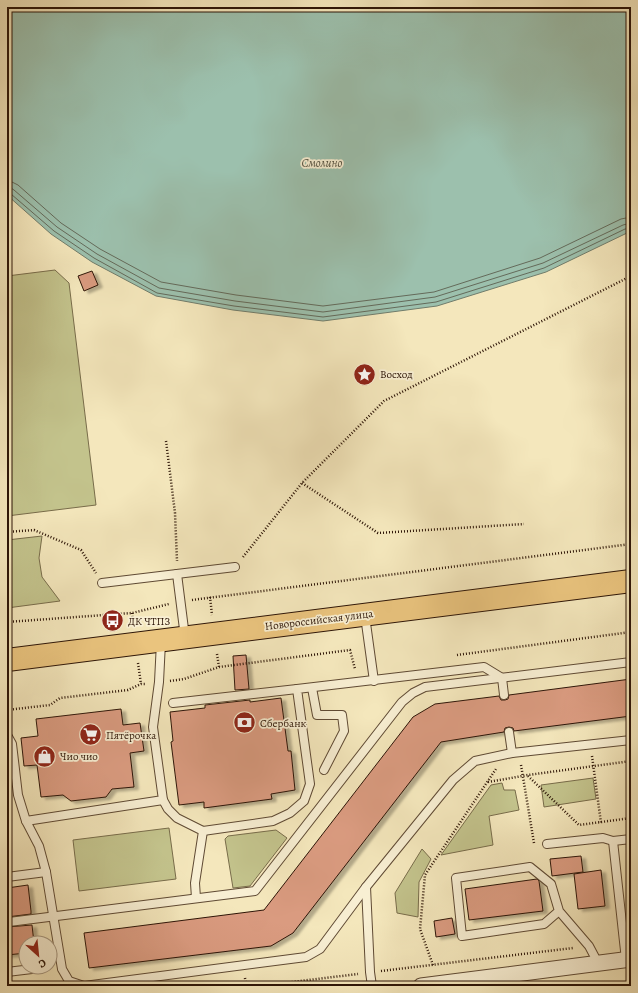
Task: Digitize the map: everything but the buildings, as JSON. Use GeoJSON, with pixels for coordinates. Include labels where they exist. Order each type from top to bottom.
{"type":"FeatureCollection","features":[{"type":"Feature","properties":{"kind":"main road","name":"Новороссийская улица"},"geometry":{"type":"LineString","coordinates":[[7,660],[631,581]]}},
{"type":"Feature","properties":{"kind":"street"},"geometry":{"type":"LineString","coordinates":[[422,986],[458,984],[628,959]]}},
{"type":"Feature","properties":{"kind":"lane"},"geometry":{"type":"LineString","coordinates":[[102,583],[235,567]]}},
{"type":"Feature","properties":{"kind":"lane"},"geometry":{"type":"LineString","coordinates":[[177,574],[185,638]]}},
{"type":"Feature","properties":{"kind":"lane"},"geometry":{"type":"LineString","coordinates":[[365,615],[374,681]]}},
{"type":"Feature","properties":{"kind":"lane"},"geometry":{"type":"LineString","coordinates":[[161,641],[159,682],[154,727],[163,800],[168,809],[177,818],[203,831],[273,821],[290,813],[304,801],[310,784],[297,689]]}},
{"type":"Feature","properties":{"kind":"lane"},"geometry":{"type":"LineString","coordinates":[[9,922],[255,891],[402,702],[413,693],[425,687],[631,662]]}},
{"type":"Feature","properties":{"kind":"lane"},"geometry":{"type":"LineString","coordinates":[[173,703],[374,681],[484,667],[502,678]]}},
{"type":"Feature","properties":{"kind":"lane"},"geometry":{"type":"LineString","coordinates":[[502,678],[504,696]]}},
{"type":"Feature","properties":{"kind":"lane"},"geometry":{"type":"LineString","coordinates":[[312,688],[317,715],[342,715],[344,731],[324,770]]}},
{"type":"Feature","properties":{"kind":"lane"},"geometry":{"type":"LineString","coordinates":[[509,732],[513,753]]}},
{"type":"Feature","properties":{"kind":"lane"},"geometry":{"type":"LineString","coordinates":[[7,735],[12,744],[18,795],[26,821],[38,846],[46,872],[62,969],[68,981],[84,986],[306,957],[320,949],[366,887],[453,780],[475,761],[513,753],[631,740]]}},
{"type":"Feature","properties":{"kind":"lane"},"geometry":{"type":"LineString","coordinates":[[26,821],[163,800]]}},
{"type":"Feature","properties":{"kind":"lane"},"geometry":{"type":"LineString","coordinates":[[196,898],[195,883],[203,831]]}},
{"type":"Feature","properties":{"kind":"lane"},"geometry":{"type":"LineString","coordinates":[[547,844],[603,838],[613,841],[631,839]]}},
{"type":"Feature","properties":{"kind":"lane"},"geometry":{"type":"LineString","coordinates":[[613,841],[628,959]]}},
{"type":"Feature","properties":{"kind":"lane"},"geometry":{"type":"LineString","coordinates":[[559,911],[544,924],[462,936],[456,878],[530,867],[551,884],[559,911],[589,946],[598,963]]}},
{"type":"Feature","properties":{"kind":"lane"},"geometry":{"type":"LineString","coordinates":[[7,877],[46,872]]}},
{"type":"Feature","properties":{"kind":"lane"},"geometry":{"type":"LineString","coordinates":[[366,887],[372,986]]}},
{"type":"Feature","properties":{"kind":"lane"},"geometry":{"type":"LineString","coordinates":[[7,972],[18,971]]}},
{"type":"Feature","properties":{"kind":"path"},"geometry":{"type":"LineString","coordinates":[[235,567],[302,483],[384,401],[631,276]]}},
{"type":"Feature","properties":{"kind":"path"},"geometry":{"type":"LineString","coordinates":[[166,441],[175,513],[177,574]]}},
{"type":"Feature","properties":{"kind":"path"},"geometry":{"type":"LineString","coordinates":[[302,483],[378,533],[524,524]]}},
{"type":"Feature","properties":{"kind":"path"},"geometry":{"type":"LineString","coordinates":[[7,532],[34,530],[81,550],[102,583]]}},
{"type":"Feature","properties":{"kind":"path"},"geometry":{"type":"LineString","coordinates":[[7,622],[132,613],[180,601],[631,544]]}},
{"type":"Feature","properties":{"kind":"path"},"geometry":{"type":"LineString","coordinates":[[451,656],[631,632]]}},
{"type":"Feature","properties":{"kind":"path"},"geometry":{"type":"LineString","coordinates":[[7,710],[50,705],[60,698],[128,690],[141,684],[184,679],[219,667],[350,650],[354,669],[372,667]]}},
{"type":"Feature","properties":{"kind":"path"},"geometry":{"type":"LineString","coordinates":[[591,744],[603,838]]}},
{"type":"Feature","properties":{"kind":"path"},"geometry":{"type":"LineString","coordinates":[[433,965],[420,930],[425,875],[488,782],[513,753],[523,776],[534,846]]}},
{"type":"Feature","properties":{"kind":"path"},"geometry":{"type":"LineString","coordinates":[[488,782],[631,761]]}},
{"type":"Feature","properties":{"kind":"path"},"geometry":{"type":"LineString","coordinates":[[528,775],[579,825],[631,818]]}},
{"type":"Feature","properties":{"kind":"path"},"geometry":{"type":"LineString","coordinates":[[242,986],[255,984],[259,986],[589,946]]}},
{"type":"Feature","properties":{"kind":"green space"},"geometry":{"type":"Polygon","coordinates":[[[55,270],[69,283],[96,505],[7,516],[7,276],[55,270]]]}},
{"type":"Feature","properties":{"kind":"green space"},"geometry":{"type":"Polygon","coordinates":[[[42,536],[39,558],[42,577],[60,601],[7,608],[7,540],[42,536]]]}},
{"type":"Feature","properties":{"kind":"green space"},"geometry":{"type":"Polygon","coordinates":[[[593,778],[596,799],[544,807],[541,785],[593,778]]]}},
{"type":"Feature","properties":{"kind":"green space"},"geometry":{"type":"Polygon","coordinates":[[[502,783],[504,790],[515,790],[519,810],[489,816],[493,845],[441,855],[491,785],[502,783]]]}},
{"type":"Feature","properties":{"kind":"green space"},"geometry":{"type":"Polygon","coordinates":[[[169,828],[176,879],[79,891],[73,840],[169,828]]]}},
{"type":"Feature","properties":{"kind":"green space"},"geometry":{"type":"Polygon","coordinates":[[[276,830],[287,838],[250,886],[233,888],[225,839],[228,836],[276,830]]]}},
{"type":"Feature","properties":{"kind":"green space"},"geometry":{"type":"Polygon","coordinates":[[[422,849],[431,859],[419,882],[418,917],[397,913],[395,893],[422,849]]]}},
{"type":"Feature","properties":{"kind":"water","name":"Смолино"},"geometry":{"type":"Polygon","coordinates":[[[7,7],[631,7],[631,232],[546,272],[437,306],[323,321],[233,310],[156,296],[92,262],[51,234],[7,195],[7,7]]]}},
{"type":"Feature","properties":{"kind":"place","name":"Восход"},"geometry":{"type":"Point","coordinates":[365,374]}},
{"type":"Feature","properties":{"kind":"place","name":"ДК ЧТПЗ"},"geometry":{"type":"Point","coordinates":[112,621]}},
{"type":"Feature","properties":{"kind":"place","name":"Сбербанк"},"geometry":{"type":"Point","coordinates":[244,723]}},
{"type":"Feature","properties":{"kind":"place","name":"Пятёрочка"},"geometry":{"type":"Point","coordinates":[91,735]}},
{"type":"Feature","properties":{"kind":"place","name":"Чио чио"},"geometry":{"type":"Point","coordinates":[45,756]}}]}
